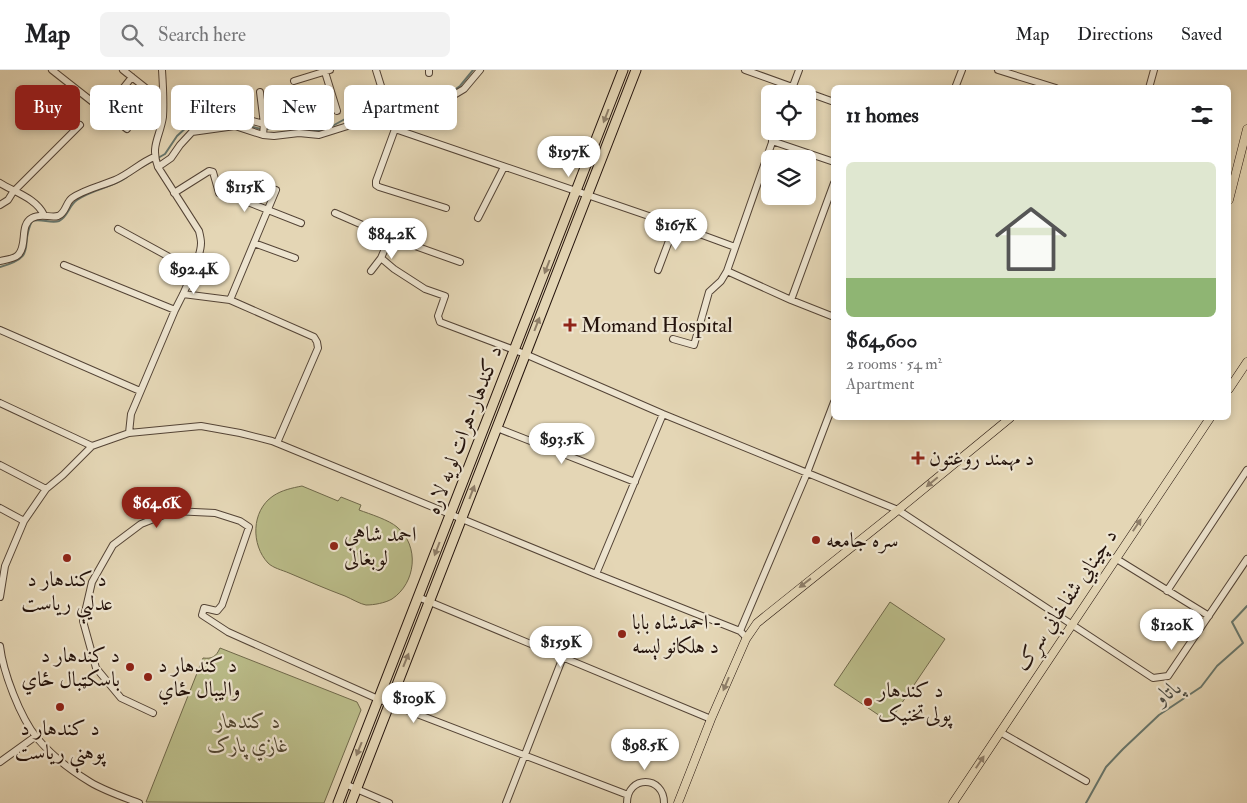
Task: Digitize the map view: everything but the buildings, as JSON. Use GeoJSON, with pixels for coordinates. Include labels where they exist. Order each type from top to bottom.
{"type":"FeatureCollection","features":[{"type":"Feature","properties":{"kind":"highway","name":"د کندهار-هرات لويه لاره"},"geometry":{"type":"LineString","coordinates":[[338,803],[623,70]]}},
{"type":"Feature","properties":{"kind":"highway","name":"د کندهار-هرات لويه لاره"},"geometry":{"type":"LineString","coordinates":[[351,803],[636,70]]}},
{"type":"Feature","properties":{"kind":"main road"},"geometry":{"type":"LineString","coordinates":[[1231,192],[1247,129]]}},
{"type":"Feature","properties":{"kind":"main road"},"geometry":{"type":"LineString","coordinates":[[1231,386],[1247,362]]}},
{"type":"Feature","properties":{"kind":"main road"},"geometry":{"type":"LineString","coordinates":[[678,803],[711,720],[747,638],[757,623],[1008,420]]}},
{"type":"Feature","properties":{"kind":"main road","name":"د چينايي شفاخانې سړک"},"geometry":{"type":"LineString","coordinates":[[953,803],[1209,420]]}},
{"type":"Feature","properties":{"kind":"street"},"geometry":{"type":"LineString","coordinates":[[52,70],[90,99]]}},
{"type":"Feature","properties":{"kind":"street"},"geometry":{"type":"LineString","coordinates":[[123,70],[162,101]]}},
{"type":"Feature","properties":{"kind":"street"},"geometry":{"type":"LineString","coordinates":[[129,433],[131,414],[193,270],[200,252],[201,241],[199,231],[156,161],[154,150],[162,118],[162,70]]}},
{"type":"Feature","properties":{"kind":"street"},"geometry":{"type":"LineString","coordinates":[[376,70],[381,85]]}},
{"type":"Feature","properties":{"kind":"street"},"geometry":{"type":"LineString","coordinates":[[457,93],[464,89],[480,70]]}},
{"type":"Feature","properties":{"kind":"street"},"geometry":{"type":"LineString","coordinates":[[745,70],[787,85]]}},
{"type":"Feature","properties":{"kind":"street"},"geometry":{"type":"LineString","coordinates":[[794,85],[799,70]]}},
{"type":"Feature","properties":{"kind":"street"},"geometry":{"type":"LineString","coordinates":[[956,85],[962,70]]}},
{"type":"Feature","properties":{"kind":"street"},"geometry":{"type":"LineString","coordinates":[[998,70],[1047,85]]}},
{"type":"Feature","properties":{"kind":"street"},"geometry":{"type":"LineString","coordinates":[[1028,79],[1031,70]]}},
{"type":"Feature","properties":{"kind":"street"},"geometry":{"type":"LineString","coordinates":[[1150,85],[1154,70]]}},
{"type":"Feature","properties":{"kind":"street"},"geometry":{"type":"LineString","coordinates":[[294,81],[327,71],[336,111]]}},
{"type":"Feature","properties":{"kind":"street"},"geometry":{"type":"LineString","coordinates":[[126,85],[132,78]]}},
{"type":"Feature","properties":{"kind":"street"},"geometry":{"type":"LineString","coordinates":[[260,92],[264,124],[263,135]]}},
{"type":"Feature","properties":{"kind":"street"},"geometry":{"type":"LineString","coordinates":[[816,95],[831,101]]}},
{"type":"Feature","properties":{"kind":"street"},"geometry":{"type":"LineString","coordinates":[[254,121],[264,124]]}},
{"type":"Feature","properties":{"kind":"street"},"geometry":{"type":"LineString","coordinates":[[248,130],[274,136],[299,133],[319,135],[344,127]]}},
{"type":"Feature","properties":{"kind":"street"},"geometry":{"type":"LineString","coordinates":[[0,205],[8,200],[13,192],[75,130]]}},
{"type":"Feature","properties":{"kind":"street"},"geometry":{"type":"LineString","coordinates":[[0,261],[17,257],[24,248],[26,225],[31,218],[44,215],[57,216],[63,213],[70,199],[117,179],[144,161],[171,158],[192,132],[207,130]]}},
{"type":"Feature","properties":{"kind":"street"},"geometry":{"type":"LineString","coordinates":[[394,130],[376,185],[446,208]]}},
{"type":"Feature","properties":{"kind":"street"},"geometry":{"type":"LineString","coordinates":[[397,130],[735,247]]}},
{"type":"Feature","properties":{"kind":"street"},"geometry":{"type":"LineString","coordinates":[[673,339],[694,345],[709,292],[721,281],[727,271],[772,141],[831,161]]}},
{"type":"Feature","properties":{"kind":"street"},"geometry":{"type":"LineString","coordinates":[[478,218],[504,167]]}},
{"type":"Feature","properties":{"kind":"street"},"geometry":{"type":"LineString","coordinates":[[174,193],[209,171],[213,172],[219,193]]}},
{"type":"Feature","properties":{"kind":"street"},"geometry":{"type":"LineString","coordinates":[[0,182],[13,192],[26,197],[42,210],[44,215]]}},
{"type":"Feature","properties":{"kind":"street"},"geometry":{"type":"LineString","coordinates":[[230,300],[276,190]]}},
{"type":"Feature","properties":{"kind":"street"},"geometry":{"type":"LineString","coordinates":[[791,300],[831,191]]}},
{"type":"Feature","properties":{"kind":"street"},"geometry":{"type":"LineString","coordinates":[[230,195],[301,223]]}},
{"type":"Feature","properties":{"kind":"street"},"geometry":{"type":"LineString","coordinates":[[335,213],[390,237],[460,262]]}},
{"type":"Feature","properties":{"kind":"street"},"geometry":{"type":"LineString","coordinates":[[658,270],[675,225]]}},
{"type":"Feature","properties":{"kind":"street"},"geometry":{"type":"LineString","coordinates":[[118,229],[193,270]]}},
{"type":"Feature","properties":{"kind":"street"},"geometry":{"type":"LineString","coordinates":[[371,271],[381,258],[390,237]]}},
{"type":"Feature","properties":{"kind":"street"},"geometry":{"type":"LineString","coordinates":[[254,242],[295,258]]}},
{"type":"Feature","properties":{"kind":"street"},"geometry":{"type":"LineString","coordinates":[[381,258],[394,269],[425,289],[445,296],[438,316],[440,322],[525,354],[663,414],[898,510],[1153,678],[1168,676],[1247,559]]}},
{"type":"Feature","properties":{"kind":"street"},"geometry":{"type":"LineString","coordinates":[[64,265],[175,310]]}},
{"type":"Feature","properties":{"kind":"street"},"geometry":{"type":"LineString","coordinates":[[727,271],[831,316]]}},
{"type":"Feature","properties":{"kind":"street"},"geometry":{"type":"LineString","coordinates":[[183,294],[230,300],[314,337],[318,348],[277,443]]}},
{"type":"Feature","properties":{"kind":"street"},"geometry":{"type":"LineString","coordinates":[[0,330],[140,391]]}},
{"type":"Feature","properties":{"kind":"street"},"geometry":{"type":"LineString","coordinates":[[0,403],[92,446]]}},
{"type":"Feature","properties":{"kind":"street"},"geometry":{"type":"LineString","coordinates":[[740,631],[807,473],[831,410]]}},
{"type":"Feature","properties":{"kind":"street"},"geometry":{"type":"LineString","coordinates":[[596,574],[663,414]]}},
{"type":"Feature","properties":{"kind":"street"},"geometry":{"type":"LineString","coordinates":[[0,597],[3,565],[24,521],[46,490],[92,446],[129,433],[201,426],[240,433],[277,443],[740,631],[747,638]]}},
{"type":"Feature","properties":{"kind":"street"},"geometry":{"type":"LineString","coordinates":[[497,428],[635,482]]}},
{"type":"Feature","properties":{"kind":"street"},"geometry":{"type":"LineString","coordinates":[[0,465],[46,490]]}},
{"type":"Feature","properties":{"kind":"street"},"geometry":{"type":"LineString","coordinates":[[1167,591],[1247,470]]}},
{"type":"Feature","properties":{"kind":"street"},"geometry":{"type":"LineString","coordinates":[[0,508],[24,521]]}},
{"type":"Feature","properties":{"kind":"street"},"geometry":{"type":"LineString","coordinates":[[153,713],[121,698],[96,668],[83,621],[92,582],[113,545],[141,524],[174,511],[215,513],[240,521],[249,527],[222,605],[217,611],[204,608],[202,615],[228,632],[389,704],[628,795]]}},
{"type":"Feature","properties":{"kind":"street"},"geometry":{"type":"LineString","coordinates":[[1115,558],[1209,616]]}},
{"type":"Feature","properties":{"kind":"street"},"geometry":{"type":"LineString","coordinates":[[418,597],[711,720]]}},
{"type":"Feature","properties":{"kind":"street"},"geometry":{"type":"LineString","coordinates":[[0,648],[8,679],[22,712],[36,736],[60,762],[92,783],[137,802]]}},
{"type":"Feature","properties":{"kind":"street"},"geometry":{"type":"LineString","coordinates":[[506,803],[563,657]]}},
{"type":"Feature","properties":{"kind":"street"},"geometry":{"type":"LineString","coordinates":[[1000,732],[1086,780]]}},
{"type":"Feature","properties":{"kind":"street"},"geometry":{"type":"LineString","coordinates":[[0,762],[36,736]]}},
{"type":"Feature","properties":{"kind":"street"},"geometry":{"type":"LineString","coordinates":[[627,803],[628,795],[634,785],[646,782],[651,783],[660,790],[664,803]]}},
{"type":"Feature","properties":{"kind":"street"},"geometry":{"type":"LineString","coordinates":[[345,784],[389,803]]}},
{"type":"Feature","properties":{"kind":"green space","name":"احمد شاهي لوبغالی"},"geometry":{"type":"Polygon","coordinates":[[[302,486],[338,501],[341,497],[361,505],[359,510],[389,522],[404,535],[412,554],[412,564],[406,584],[392,599],[376,604],[361,604],[275,568],[262,556],[256,538],[257,519],[261,510],[266,502],[276,494],[302,486]]]}},
{"type":"Feature","properties":{"kind":"green space"},"geometry":{"type":"Polygon","coordinates":[[[890,602],[945,639],[889,722],[834,685],[890,602]]]}},
{"type":"Feature","properties":{"kind":"green space","name":"د کندهار غازي پارک"},"geometry":{"type":"Polygon","coordinates":[[[220,648],[357,702],[361,710],[324,803],[146,802],[203,658],[213,657],[220,648]]]}},
{"type":"Feature","properties":{"kind":"waterway"},"geometry":{"type":"LineString","coordinates":[[457,88],[473,70]]}},
{"type":"Feature","properties":{"kind":"waterway"},"geometry":{"type":"LineString","coordinates":[[334,125],[344,120]]}},
{"type":"Feature","properties":{"kind":"waterway"},"geometry":{"type":"LineString","coordinates":[[142,167],[165,154],[177,136],[188,126],[234,122],[261,129]]}},
{"type":"Feature","properties":{"kind":"waterway"},"geometry":{"type":"LineString","coordinates":[[314,130],[323,131]]}},
{"type":"Feature","properties":{"kind":"waterway"},"geometry":{"type":"LineString","coordinates":[[0,267],[20,259],[24,254],[28,230],[32,221],[59,221],[72,205],[83,196],[115,184],[127,177]]}},
{"type":"Feature","properties":{"kind":"waterway","name":"پاتاو"},"geometry":{"type":"LineString","coordinates":[[1086,803],[1106,767],[1123,749],[1159,715],[1201,687],[1217,666],[1243,643],[1232,622],[1247,606]]}},
{"type":"Feature","properties":{"kind":"place","name":"Momand Hospital"},"geometry":{"type":"Point","coordinates":[570,325]}},
{"type":"Feature","properties":{"kind":"place","name":"د مهمند روغتون"},"geometry":{"type":"Point","coordinates":[918,458]}},
{"type":"Feature","properties":{"kind":"place","name":"سره جامعه"},"geometry":{"type":"Point","coordinates":[816,540]}},
{"type":"Feature","properties":{"kind":"place","name":"احمد شاهي لوبغالی"},"geometry":{"type":"Point","coordinates":[334,546]}},
{"type":"Feature","properties":{"kind":"place","name":"د کندهار د عدلیې رياست"},"geometry":{"type":"Point","coordinates":[67,558]}},
{"type":"Feature","properties":{"kind":"place","name":"احمدشاه بابا - د هلکانو لېسه"},"geometry":{"type":"Point","coordinates":[622,634]}},
{"type":"Feature","properties":{"kind":"place","name":"د کندهار د باسکټبال ځاي"},"geometry":{"type":"Point","coordinates":[130,667]}},
{"type":"Feature","properties":{"kind":"place","name":"د کندهار د واليبال ځاي"},"geometry":{"type":"Point","coordinates":[148,677]}},
{"type":"Feature","properties":{"kind":"place","name":"د کندهار پولی‌تخنیک"},"geometry":{"type":"Point","coordinates":[868,702]}},
{"type":"Feature","properties":{"kind":"place","name":"د کندهار د پوهنې رياست"},"geometry":{"type":"Point","coordinates":[60,707]}}]}
